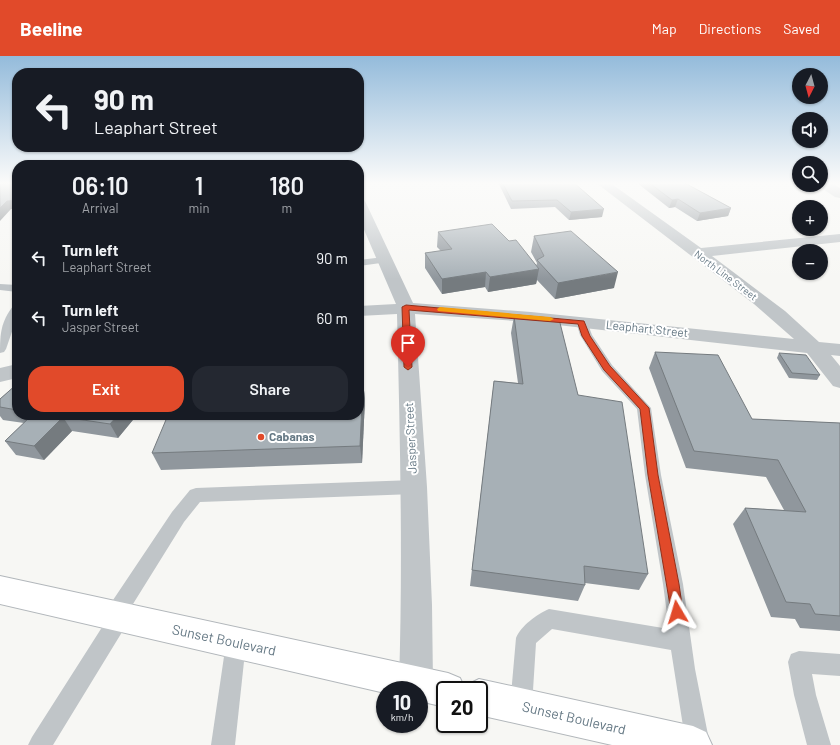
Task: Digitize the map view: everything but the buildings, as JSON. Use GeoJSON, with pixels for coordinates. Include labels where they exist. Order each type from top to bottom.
{"type":"FeatureCollection","features":[{"type":"Feature","properties":{"kind":"main road","name":"Sunset Boulevard"},"geometry":{"type":"LineString","coordinates":[[0,590],[407,681]]}},
{"type":"Feature","properties":{"kind":"main road","name":"Sunset Boulevard"},"geometry":{"type":"LineString","coordinates":[[488,699],[693,745]]}},
{"type":"Feature","properties":{"kind":"street","name":"Jasper Street"},"geometry":{"type":"LineString","coordinates":[[364,214],[406,307],[414,487],[417,605],[416,681]]}},
{"type":"Feature","properties":{"kind":"street","name":"North Line Street"},"geometry":{"type":"LineString","coordinates":[[644,214],[749,290],[787,322],[813,348],[840,381]]}},
{"type":"Feature","properties":{"kind":"street"},"geometry":{"type":"LineString","coordinates":[[698,254],[840,238]]}},
{"type":"Feature","properties":{"kind":"street","name":"Leaphart Street"},"geometry":{"type":"LineString","coordinates":[[364,311],[406,307],[582,322],[840,350]]}},
{"type":"Feature","properties":{"kind":"street"},"geometry":{"type":"LineString","coordinates":[[0,375],[12,372]]}},
{"type":"Feature","properties":{"kind":"lane"},"geometry":{"type":"LineString","coordinates":[[364,262],[384,260]]}},
{"type":"Feature","properties":{"kind":"lane"},"geometry":{"type":"LineString","coordinates":[[0,287],[12,288]]}},
{"type":"Feature","properties":{"kind":"lane"},"geometry":{"type":"LineString","coordinates":[[0,349],[12,315]]}},
{"type":"Feature","properties":{"kind":"lane"},"geometry":{"type":"LineString","coordinates":[[582,322],[586,336],[607,368],[644,408],[653,475],[673,584],[680,641],[698,745]]}},
{"type":"Feature","properties":{"kind":"lane"},"geometry":{"type":"LineString","coordinates":[[40,745],[178,517],[196,495],[414,487]]}},
{"type":"Feature","properties":{"kind":"lane"},"geometry":{"type":"LineString","coordinates":[[521,706],[526,638],[549,619],[680,641]]}},
{"type":"Feature","properties":{"kind":"lane"},"geometry":{"type":"LineString","coordinates":[[223,745],[236,643]]}},
{"type":"Feature","properties":{"kind":"lane"},"geometry":{"type":"LineString","coordinates":[[819,745],[805,695],[799,662],[840,665]]}},
{"type":"Feature","properties":{"kind":"slow traffic"},"geometry":{"type":"LineString","coordinates":[[440,309],[550,319]]}},
{"type":"Feature","properties":{"kind":"place","name":"Cabanas"},"geometry":{"type":"Point","coordinates":[261,437]}},
{"type":"Feature","properties":{"kind":"route"},"geometry":{"type":"LineString","coordinates":[[408,367],[406,307],[582,322],[586,336],[607,368],[644,408],[653,475],[677,612]]}}]}
